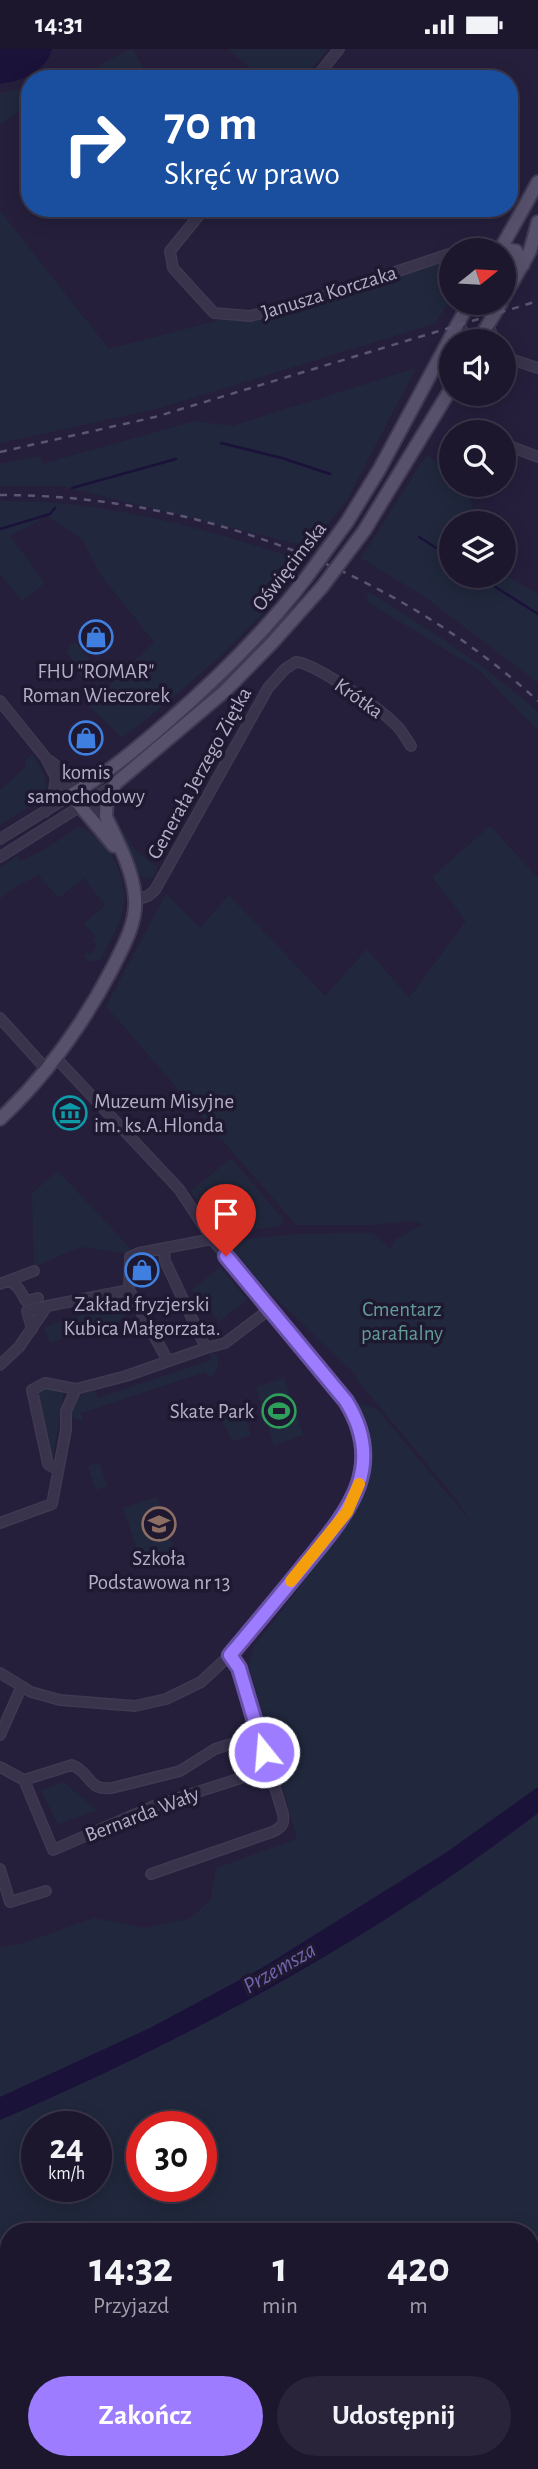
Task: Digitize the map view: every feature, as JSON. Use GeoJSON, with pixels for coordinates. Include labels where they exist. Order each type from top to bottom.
{"type":"FeatureCollection","features":[{"type":"Feature","properties":{"kind":"main road"},"geometry":{"type":"LineString","coordinates":[[507,238],[538,182]]}},
{"type":"Feature","properties":{"kind":"main road"},"geometry":{"type":"LineString","coordinates":[[516,277],[523,265],[538,222]]}},
{"type":"Feature","properties":{"kind":"main road"},"geometry":{"type":"LineString","coordinates":[[516,251],[523,265]]}},
{"type":"Feature","properties":{"kind":"main road","name":"Oświęcimska"},"geometry":{"type":"LineString","coordinates":[[75,793],[138,748],[195,699],[262,632],[306,578],[379,470],[463,315]]}},
{"type":"Feature","properties":{"kind":"main road"},"geometry":{"type":"LineString","coordinates":[[486,329],[494,315]]}},
{"type":"Feature","properties":{"kind":"main road","name":"Oświęcimska"},"geometry":{"type":"LineString","coordinates":[[116,783],[225,691],[322,587],[364,531],[440,406]]}},
{"type":"Feature","properties":{"kind":"main road"},"geometry":{"type":"LineString","coordinates":[[116,783],[108,798],[106,817],[122,853]]}},
{"type":"Feature","properties":{"kind":"main road"},"geometry":{"type":"LineString","coordinates":[[75,793],[122,853]]}},
{"type":"Feature","properties":{"kind":"main road","name":"Generała Jerzego Ziętka"},"geometry":{"type":"LineString","coordinates":[[0,1119],[57,1058],[97,998],[123,948],[133,920],[136,901],[122,853]]}},
{"type":"Feature","properties":{"kind":"street"},"geometry":{"type":"LineString","coordinates":[[322,70],[339,49]]}},
{"type":"Feature","properties":{"kind":"street","name":"Janusza Korczaka"},"geometry":{"type":"LineString","coordinates":[[198,217],[170,251],[173,268],[214,313],[250,316],[302,303],[439,257]]}},
{"type":"Feature","properties":{"kind":"street"},"geometry":{"type":"LineString","coordinates":[[458,323],[461,329]]}},
{"type":"Feature","properties":{"kind":"street"},"geometry":{"type":"LineString","coordinates":[[488,325],[490,329]]}},
{"type":"Feature","properties":{"kind":"street"},"geometry":{"type":"LineString","coordinates":[[516,361],[538,368]]}},
{"type":"Feature","properties":{"kind":"street"},"geometry":{"type":"LineString","coordinates":[[516,449],[538,457]]}},
{"type":"Feature","properties":{"kind":"street","name":"Krótka"},"geometry":{"type":"LineString","coordinates":[[296,662],[313,667],[368,703],[396,725],[411,746]]}},
{"type":"Feature","properties":{"kind":"street","name":"Generała Jerzego Ziętka"},"geometry":{"type":"LineString","coordinates":[[136,901],[155,890],[268,688],[285,669],[296,662]]}},
{"type":"Feature","properties":{"kind":"street"},"geometry":{"type":"LineString","coordinates":[[0,701],[46,758],[57,778],[75,793]]}},
{"type":"Feature","properties":{"kind":"street"},"geometry":{"type":"LineString","coordinates":[[46,758],[64,772],[75,793]]}},
{"type":"Feature","properties":{"kind":"street"},"geometry":{"type":"LineString","coordinates":[[44,814],[57,778]]}},
{"type":"Feature","properties":{"kind":"street","name":"Oświęcimska"},"geometry":{"type":"LineString","coordinates":[[0,857],[116,783]]}},
{"type":"Feature","properties":{"kind":"street","name":"Oświęcimska"},"geometry":{"type":"LineString","coordinates":[[0,839],[75,793]]}},
{"type":"Feature","properties":{"kind":"street"},"geometry":{"type":"LineString","coordinates":[[84,804],[106,817]]}},
{"type":"Feature","properties":{"kind":"street"},"geometry":{"type":"LineString","coordinates":[[0,1018],[47,1070]]}},
{"type":"Feature","properties":{"kind":"street"},"geometry":{"type":"LineString","coordinates":[[0,1673],[22,1688],[60,1700],[135,1706],[166,1699],[201,1682],[230,1655],[347,1512],[359,1483],[362,1466],[362,1437],[346,1401],[212,1239],[179,1189],[57,1058]]}},
{"type":"Feature","properties":{"kind":"street"},"geometry":{"type":"LineString","coordinates":[[168,1361],[129,1290],[130,1257],[212,1239]]}},
{"type":"Feature","properties":{"kind":"street"},"geometry":{"type":"LineString","coordinates":[[164,1249],[165,1261],[206,1347]]}},
{"type":"Feature","properties":{"kind":"street"},"geometry":{"type":"LineString","coordinates":[[0,1285],[34,1271]]}},
{"type":"Feature","properties":{"kind":"street"},"geometry":{"type":"LineString","coordinates":[[10,1280],[26,1301],[38,1298]]}},
{"type":"Feature","properties":{"kind":"street"},"geometry":{"type":"LineString","coordinates":[[32,1329],[27,1311],[129,1290]]}},
{"type":"Feature","properties":{"kind":"street"},"geometry":{"type":"LineString","coordinates":[[0,1365],[19,1347],[47,1306]]}},
{"type":"Feature","properties":{"kind":"street"},"geometry":{"type":"LineString","coordinates":[[58,1470],[48,1464],[32,1390],[45,1383],[76,1388],[127,1376],[206,1347],[225,1343],[270,1309]]}},
{"type":"Feature","properties":{"kind":"street"},"geometry":{"type":"LineString","coordinates":[[0,1523],[52,1504],[66,1430],[66,1411],[76,1388]]}},
{"type":"Feature","properties":{"kind":"street"},"geometry":{"type":"LineString","coordinates":[[150,1874],[279,1829],[283,1823],[284,1814],[239,1668],[230,1655]]}},
{"type":"Feature","properties":{"kind":"street"},"geometry":{"type":"LineString","coordinates":[[0,1735],[22,1688]]}},
{"type":"Feature","properties":{"kind":"street","name":"Bernarda Wały"},"geometry":{"type":"LineString","coordinates":[[259,1735],[215,1749],[173,1774],[112,1788],[101,1789],[94,1786],[81,1769],[72,1765],[24,1780],[53,1850],[154,1806],[270,1769]]}},
{"type":"Feature","properties":{"kind":"street"},"geometry":{"type":"LineString","coordinates":[[0,1767],[24,1780]]}},
{"type":"Feature","properties":{"kind":"street"},"geometry":{"type":"LineString","coordinates":[[0,1869],[10,1902],[46,1891]]}},
{"type":"Feature","properties":{"kind":"green space"},"geometry":{"type":"Polygon","coordinates":[[[133,49],[144,69],[102,70],[99,65],[133,49]]]}},
{"type":"Feature","properties":{"kind":"green space"},"geometry":{"type":"Polygon","coordinates":[[[228,49],[328,49],[310,70],[252,70],[228,49]]]}},
{"type":"Feature","properties":{"kind":"green space"},"geometry":{"type":"Polygon","coordinates":[[[19,89],[21,110],[0,124],[0,93],[19,89]]]}},
{"type":"Feature","properties":{"kind":"green space"},"geometry":{"type":"Polygon","coordinates":[[[0,211],[109,349],[220,320],[255,321],[439,263],[440,315],[434,324],[156,409],[0,443],[0,211]]]}},
{"type":"Feature","properties":{"kind":"green space"},"geometry":{"type":"Polygon","coordinates":[[[416,368],[348,498],[310,547],[61,486],[0,486],[0,464],[40,456],[42,464],[195,421],[232,426],[416,368]]]}},
{"type":"Feature","properties":{"kind":"green space"},"geometry":{"type":"Polygon","coordinates":[[[427,454],[439,466],[439,497],[470,497],[474,511],[439,511],[439,588],[516,588],[516,581],[538,594],[538,683],[425,597],[361,558],[427,454]]]}},
{"type":"Feature","properties":{"kind":"green space"},"geometry":{"type":"Polygon","coordinates":[[[0,501],[114,510],[188,526],[298,559],[291,569],[297,573],[258,619],[215,661],[122,738],[89,706],[154,642],[100,574],[82,539],[47,516],[10,536],[45,583],[22,601],[0,574],[0,501]]]}},
{"type":"Feature","properties":{"kind":"green space"},"geometry":{"type":"Polygon","coordinates":[[[369,592],[456,648],[518,695],[538,712],[538,731],[480,671],[366,601],[369,592]]]}},
{"type":"Feature","properties":{"kind":"green space"},"geometry":{"type":"Polygon","coordinates":[[[75,642],[90,660],[88,673],[82,677],[66,652],[70,644],[75,642]]]}},
{"type":"Feature","properties":{"kind":"green space"},"geometry":{"type":"Polygon","coordinates":[[[32,754],[45,779],[45,797],[0,825],[0,790],[25,768],[26,759],[32,754]]]}},
{"type":"Feature","properties":{"kind":"green space"},"geometry":{"type":"Polygon","coordinates":[[[114,819],[136,851],[158,868],[153,877],[146,879],[140,875],[114,819]]]}},
{"type":"Feature","properties":{"kind":"green space"},"geometry":{"type":"Polygon","coordinates":[[[79,826],[90,832],[109,851],[121,875],[124,901],[122,914],[101,959],[88,962],[84,956],[87,952],[90,955],[97,946],[93,941],[96,937],[84,924],[105,905],[84,878],[59,898],[38,875],[0,899],[0,867],[17,856],[21,861],[49,847],[79,826]]]}},
{"type":"Feature","properties":{"kind":"green space","name":"Cmentarz parafialny"},"geometry":{"type":"Polygon","coordinates":[[[490,826],[538,878],[538,1787],[447,1852],[262,1968],[120,2044],[0,2097],[0,1948],[23,1943],[94,1918],[144,1928],[189,1919],[211,1900],[216,1868],[297,1839],[249,1666],[254,1645],[344,1528],[365,1491],[370,1472],[370,1451],[365,1428],[354,1402],[377,1409],[475,1527],[356,1375],[266,1289],[226,1241],[297,1234],[373,1233],[390,1249],[395,1240],[423,1224],[412,1221],[373,1225],[296,1225],[106,1006],[166,894],[200,928],[229,895],[325,996],[367,949],[409,998],[466,921],[432,877],[490,826]]]}},
{"type":"Feature","properties":{"kind":"green space"},"geometry":{"type":"Polygon","coordinates":[[[231,1158],[284,1220],[281,1226],[221,1234],[217,1231],[191,1191],[231,1158]]]}},
{"type":"Feature","properties":{"kind":"green space"},"geometry":{"type":"Polygon","coordinates":[[[58,1171],[132,1250],[129,1254],[80,1247],[34,1267],[32,1193],[58,1171]]]}},
{"type":"Feature","properties":{"kind":"green space"},"geometry":{"type":"Polygon","coordinates":[[[220,1267],[247,1299],[219,1322],[192,1289],[220,1267]]]}},
{"type":"Feature","properties":{"kind":"green space"},"geometry":{"type":"Polygon","coordinates":[[[121,1302],[126,1319],[50,1343],[44,1327],[121,1302]]]}},
{"type":"Feature","properties":{"kind":"green space"},"geometry":{"type":"Polygon","coordinates":[[[209,1352],[217,1356],[218,1366],[209,1378],[205,1372],[81,1413],[83,1421],[71,1416],[74,1401],[85,1393],[95,1390],[98,1398],[211,1360],[209,1352]]]}},
{"type":"Feature","properties":{"kind":"green space","name":"Skate Park"},"geometry":{"type":"Polygon","coordinates":[[[284,1378],[303,1435],[274,1445],[256,1387],[284,1378]]]}},
{"type":"Feature","properties":{"kind":"green space"},"geometry":{"type":"Polygon","coordinates":[[[41,1388],[64,1389],[53,1459],[49,1458],[37,1397],[41,1388]]]}},
{"type":"Feature","properties":{"kind":"green space"},"geometry":{"type":"Polygon","coordinates":[[[240,1404],[251,1435],[233,1441],[216,1411],[240,1404]]]}},
{"type":"Feature","properties":{"kind":"green space"},"geometry":{"type":"Polygon","coordinates":[[[99,1462],[107,1486],[96,1490],[88,1466],[99,1462]]]}},
{"type":"Feature","properties":{"kind":"green space"},"geometry":{"type":"Polygon","coordinates":[[[157,1497],[176,1556],[143,1567],[123,1508],[157,1497]]]}},
{"type":"Feature","properties":{"kind":"green space"},"geometry":{"type":"Polygon","coordinates":[[[63,1782],[97,1810],[58,1824],[41,1790],[63,1782]]]}},
{"type":"Feature","properties":{"kind":"green space"},"geometry":{"type":"Polygon","coordinates":[[[538,1813],[538,2223],[0,2223],[0,2120],[141,2056],[346,1944],[476,1859],[538,1813]]]}},
{"type":"Feature","properties":{"kind":"water"},"geometry":{"type":"Polygon","coordinates":[[[0,49],[52,49],[44,64],[37,70],[21,70],[21,79],[0,84],[0,49]]]}},
{"type":"Feature","properties":{"kind":"water","name":"Przemsza"},"geometry":{"type":"Polygon","coordinates":[[[538,1787],[538,1813],[476,1859],[346,1944],[141,2056],[0,2120],[0,2097],[150,2028],[262,1968],[447,1852],[538,1787]]]}},
{"type":"Feature","properties":{"kind":"waterway"},"geometry":{"type":"LineString","coordinates":[[221,443],[282,458],[330,474]]}},
{"type":"Feature","properties":{"kind":"waterway"},"geometry":{"type":"LineString","coordinates":[[72,488],[176,459]]}},
{"type":"Feature","properties":{"kind":"waterway"},"geometry":{"type":"LineString","coordinates":[[0,529],[50,514],[55,508]]}},
{"type":"Feature","properties":{"kind":"waterway"},"geometry":{"type":"LineString","coordinates":[[419,537],[439,550]]}},
{"type":"Feature","properties":{"kind":"waterway"},"geometry":{"type":"LineString","coordinates":[[497,588],[538,614]]}},
{"type":"Feature","properties":{"kind":"railway"},"geometry":{"type":"LineString","coordinates":[[0,452],[155,417],[538,301]]}},
{"type":"Feature","properties":{"kind":"railway"},"geometry":{"type":"LineString","coordinates":[[0,495],[73,498],[146,509],[218,525],[288,549],[356,578],[420,613],[481,654],[538,701]]}},
{"type":"Feature","properties":{"kind":"slow traffic"},"geometry":{"type":"LineString","coordinates":[[291,1581],[347,1512],[359,1484]]}},
{"type":"Feature","properties":{"kind":"place","name":"FHU \"ROMAR\" Roman Wieczorek"},"geometry":{"type":"Point","coordinates":[96,637]}},
{"type":"Feature","properties":{"kind":"place","name":"komis samochodowy"},"geometry":{"type":"Point","coordinates":[86,738]}},
{"type":"Feature","properties":{"kind":"place","name":"Muzeum Misyjne im. ks.A.Hlonda"},"geometry":{"type":"Point","coordinates":[70,1113]}},
{"type":"Feature","properties":{"kind":"place","name":"Zakład fryzjerski Kubica Małgorzata."},"geometry":{"type":"Point","coordinates":[142,1270]}},
{"type":"Feature","properties":{"kind":"place","name":"Skate Park"},"geometry":{"type":"Point","coordinates":[279,1411]}},
{"type":"Feature","properties":{"kind":"place","name":"Szkoła Podstawowa nr 13"},"geometry":{"type":"Point","coordinates":[159,1524]}},
{"type":"Feature","properties":{"kind":"route"},"geometry":{"type":"LineString","coordinates":[[226,1256],[346,1401],[362,1437],[359,1483],[347,1512],[230,1655],[239,1668],[264,1752]]}}]}
